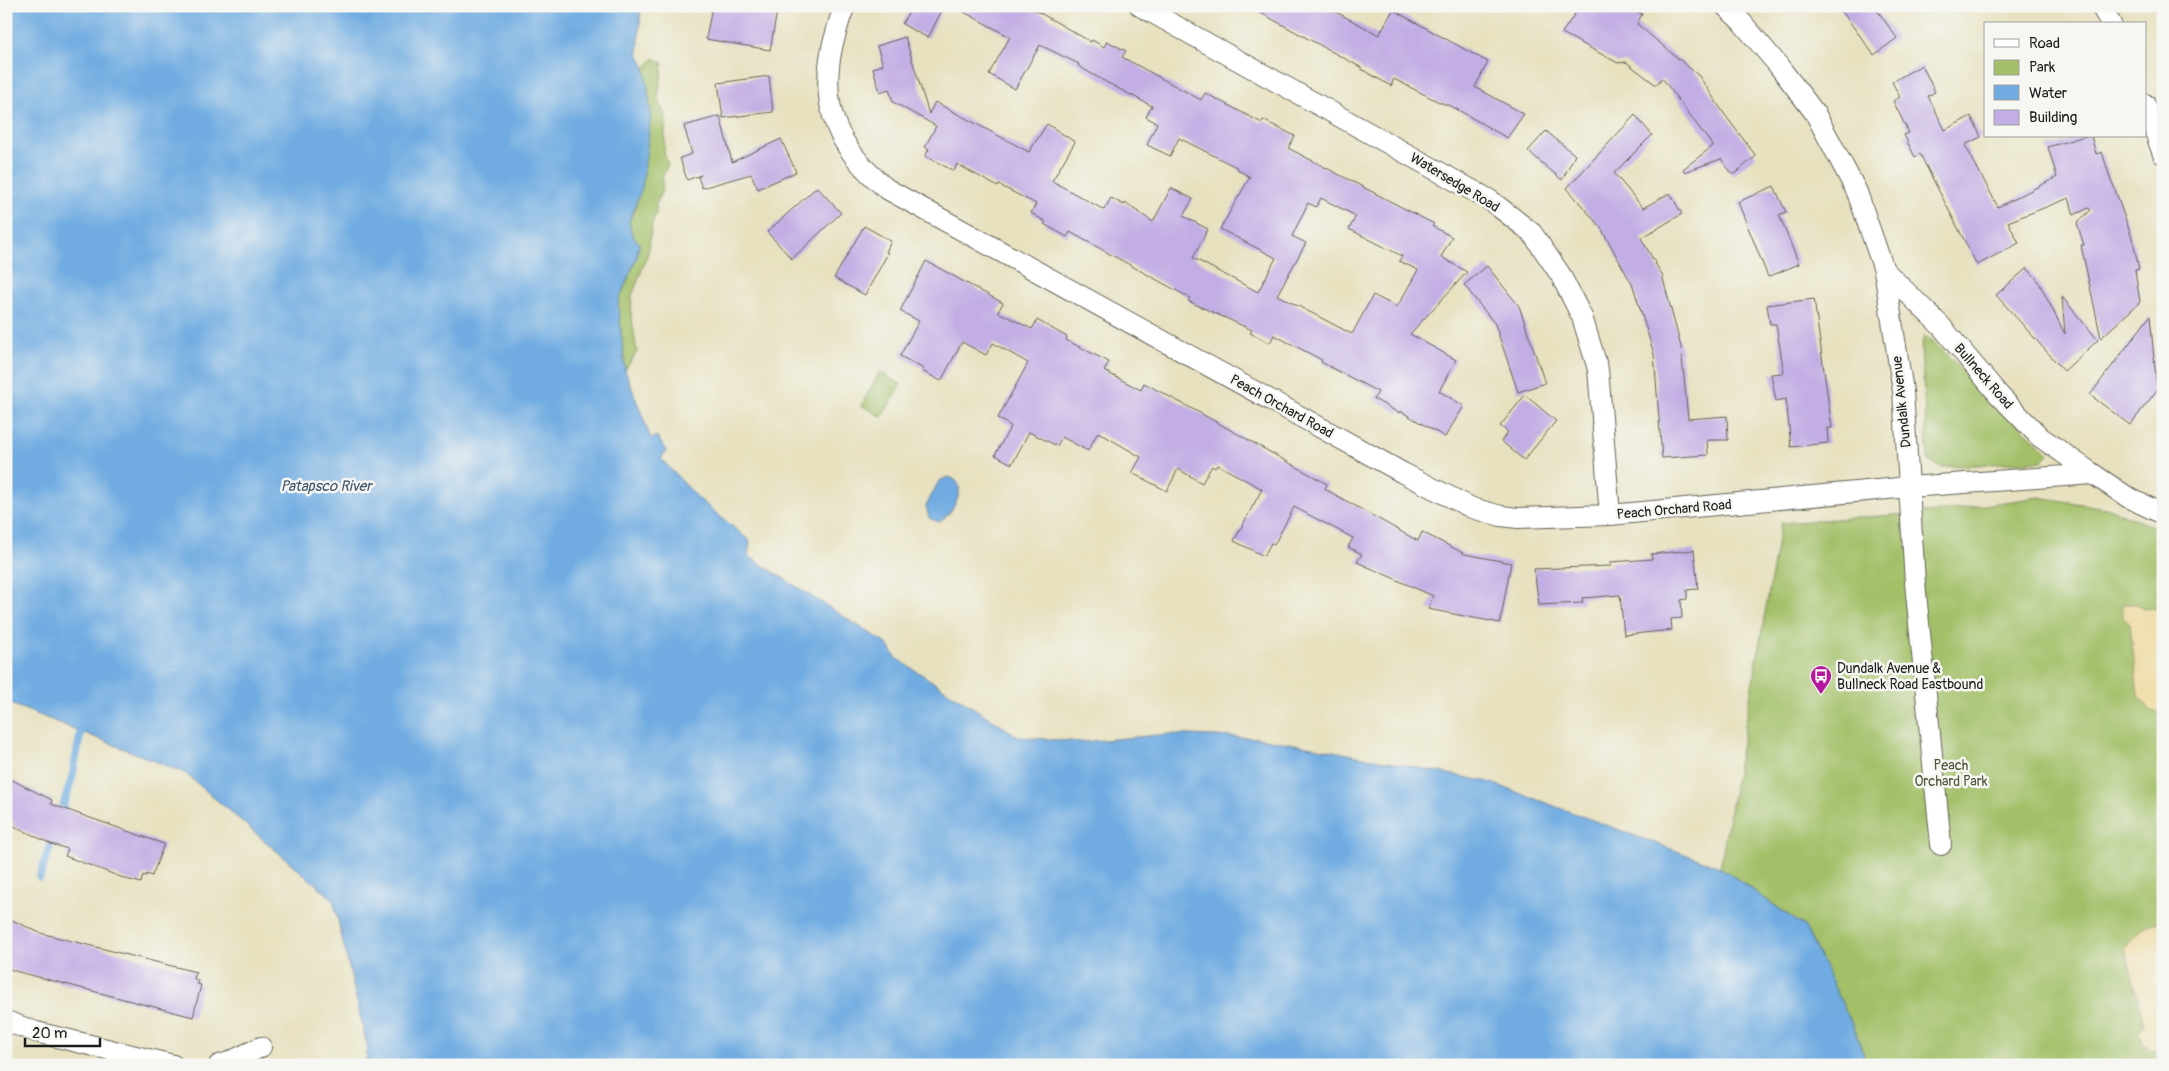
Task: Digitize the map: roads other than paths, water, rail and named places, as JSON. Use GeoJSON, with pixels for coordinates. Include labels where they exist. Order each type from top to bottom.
{"type":"FeatureCollection","features":[{"type":"Feature","properties":{"kind":"street","name":"Peach Orchard Road"},"geometry":{"type":"LineString","coordinates":[[845,6],[841,14],[828,64],[828,99],[832,117],[844,142],[853,155],[887,189],[1452,499],[1472,508],[1501,516],[1518,518],[1610,515],[1909,487]]}},
{"type":"Feature","properties":{"kind":"street","name":"Watersedge Road"},"geometry":{"type":"LineString","coordinates":[[1140,6],[1490,200],[1532,233],[1568,286],[1582,317],[1598,369],[1610,515]]}},
{"type":"Feature","properties":{"kind":"street","name":"Dundalk Avenue"},"geometry":{"type":"LineString","coordinates":[[1725,6],[1739,19],[1778,65],[1814,113],[1857,192],[1884,270],[1903,391],[1915,583],[1941,845]]}},
{"type":"Feature","properties":{"kind":"street"},"geometry":{"type":"LineString","coordinates":[[2101,6],[2110,22]]}},
{"type":"Feature","properties":{"kind":"street"},"geometry":{"type":"LineString","coordinates":[[2146,107],[2163,154]]}},
{"type":"Feature","properties":{"kind":"street","name":"Bullneck Road"},"geometry":{"type":"LineString","coordinates":[[1884,270],[1941,326],[1999,395],[2040,437],[2129,498],[2163,514]]}},
{"type":"Feature","properties":{"kind":"street"},"geometry":{"type":"LineString","coordinates":[[1909,487],[2093,474]]}},
{"type":"Feature","properties":{"kind":"street"},"geometry":{"type":"LineString","coordinates":[[6,1021],[36,1032],[173,1065]]}},
{"type":"Feature","properties":{"kind":"street"},"geometry":{"type":"LineString","coordinates":[[219,1065],[261,1047]]}},
{"type":"Feature","properties":{"kind":"water","name":"Patapsco River"},"geometry":{"type":"Polygon","coordinates":[[[6,6],[641,6],[638,53],[645,68],[651,115],[642,188],[629,221],[632,235],[639,243],[637,257],[618,302],[625,370],[651,439],[657,436],[666,451],[661,459],[699,499],[750,541],[748,556],[887,644],[896,658],[1019,737],[1082,742],[1169,734],[1257,738],[1313,747],[1489,782],[1720,867],[1805,927],[1854,1028],[1867,1065],[365,1065],[368,1049],[333,899],[185,773],[6,702],[6,6]]]}},
{"type":"Feature","properties":{"kind":"water"},"geometry":{"type":"Polygon","coordinates":[[[948,477],[955,480],[959,485],[959,492],[954,506],[939,522],[929,518],[926,506],[939,481],[948,477]]]}},
{"type":"Feature","properties":{"kind":"waterway"},"geometry":{"type":"LineString","coordinates":[[60,816],[72,778],[81,731]]}},
{"type":"Feature","properties":{"kind":"waterway"},"geometry":{"type":"LineString","coordinates":[[40,877],[54,834]]}},
{"type":"Feature","properties":{"kind":"place","name":"Dundalk Avenue & Bullneck Road Eastbound"},"geometry":{"type":"Point","coordinates":[1821,695]}},
{"type":"Feature","properties":{"kind":"park label","name":"Peach Orchard Park"},"geometry":{"type":"Point","coordinates":[1951,774]}}]}
